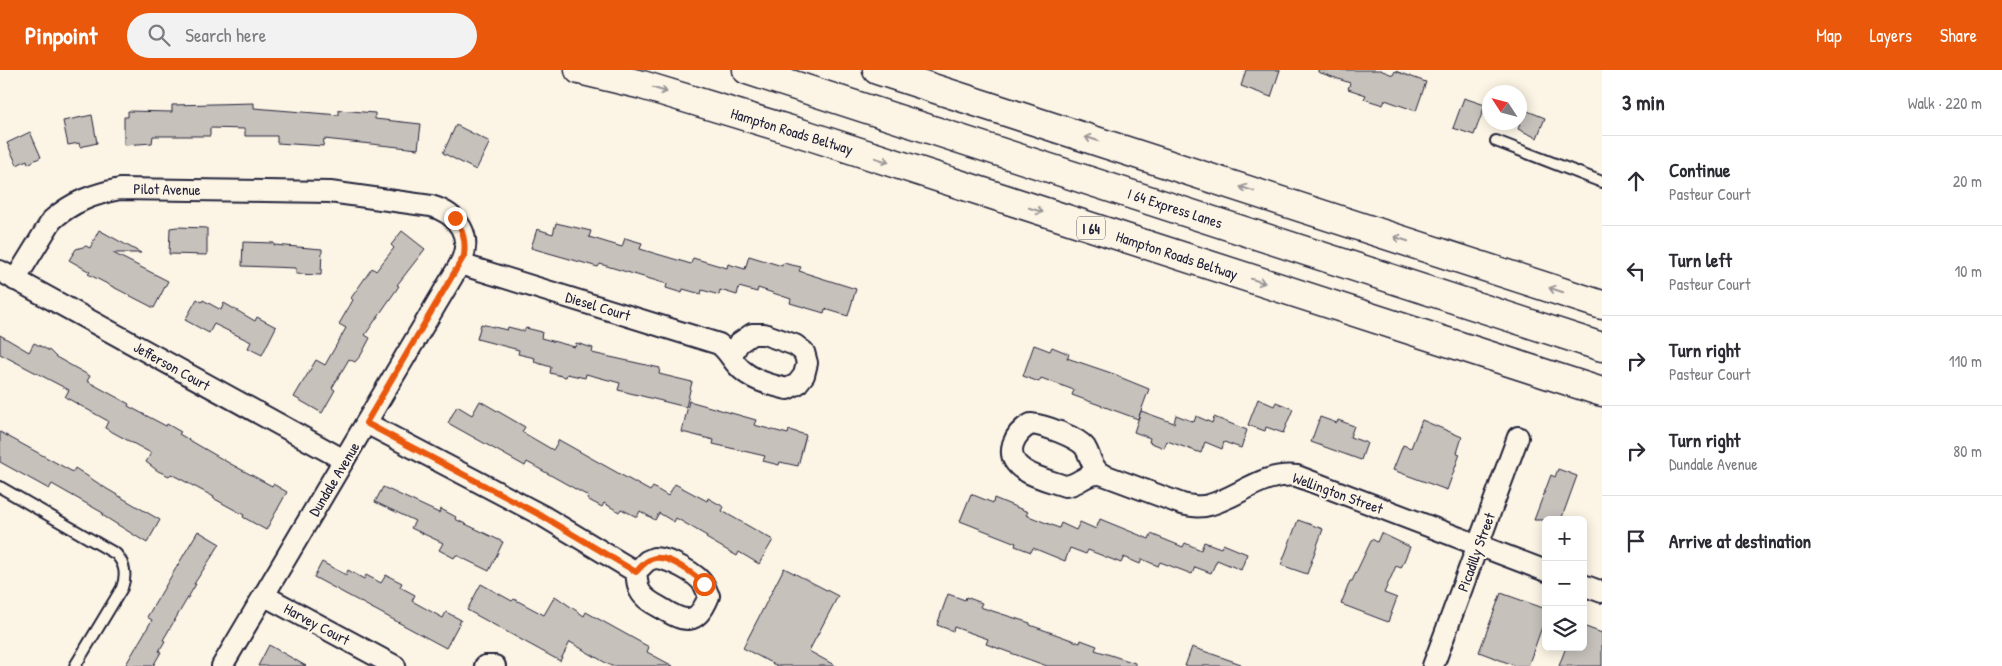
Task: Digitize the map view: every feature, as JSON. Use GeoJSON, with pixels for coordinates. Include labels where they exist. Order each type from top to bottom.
{"type":"FeatureCollection","features":[{"type":"Feature","properties":{"kind":"highway","name":"Hampton Roads Beltway"},"geometry":{"type":"LineString","coordinates":[[579,70],[642,85],[798,132],[1602,392]]}},
{"type":"Feature","properties":{"kind":"highway","name":"I 64 Express Lanes"},"geometry":{"type":"LineString","coordinates":[[747,70],[1602,348]]}},
{"type":"Feature","properties":{"kind":"highway"},"geometry":{"type":"LineString","coordinates":[[877,70],[1602,305]]}},
{"type":"Feature","properties":{"kind":"street","name":"Pilot Avenue"},"geometry":{"type":"LineString","coordinates":[[8,275],[52,220],[77,201],[98,193],[120,189],[330,192],[360,196]]}},
{"type":"Feature","properties":{"kind":"street","name":"Dundale Avenue"},"geometry":{"type":"LineString","coordinates":[[222,666],[464,256],[466,242],[462,229],[455,218],[444,210],[431,206],[360,196]]}},
{"type":"Feature","properties":{"kind":"street","name":"Diesel Court"},"geometry":{"type":"LineString","coordinates":[[460,264],[719,344],[731,356]]}},
{"type":"Feature","properties":{"kind":"street","name":"Jefferson Court"},"geometry":{"type":"LineString","coordinates":[[8,275],[344,460]]}},
{"type":"Feature","properties":{"kind":"street"},"geometry":{"type":"LineString","coordinates":[[366,423],[542,516],[636,572]]}},
{"type":"Feature","properties":{"kind":"street","name":"Picadilly Street"},"geometry":{"type":"LineString","coordinates":[[1433,666],[1518,437]]}},
{"type":"Feature","properties":{"kind":"street","name":"Wellington Street"},"geometry":{"type":"LineString","coordinates":[[1101,474],[1194,507],[1209,505],[1271,477],[1297,476],[1542,570]]}},
{"type":"Feature","properties":{"kind":"street"},"geometry":{"type":"LineString","coordinates":[[1587,586],[1602,592]]}},
{"type":"Feature","properties":{"kind":"street","name":"Harvey Court"},"geometry":{"type":"LineString","coordinates":[[264,596],[395,666]]}},
{"type":"Feature","properties":{"kind":"street"},"geometry":{"type":"LineString","coordinates":[[485,666],[495,666]]}},
{"type":"Feature","properties":{"kind":"lane"},"geometry":{"type":"LineString","coordinates":[[1496,141],[1602,182]]}},
{"type":"Feature","properties":{"kind":"lane"},"geometry":{"type":"LineString","coordinates":[[0,487],[116,554],[121,560],[125,570],[122,588],[75,666]]}},
{"type":"Feature","properties":{"kind":"building"},"geometry":{"type":"Polygon","coordinates":[[[1246,70],[1280,70],[1271,97],[1241,86],[1246,70]]]}},
{"type":"Feature","properties":{"kind":"building"},"geometry":{"type":"Polygon","coordinates":[[[1318,70],[1380,70],[1393,75],[1395,71],[1426,82],[1416,111],[1385,100],[1383,105],[1364,99],[1366,95],[1348,89],[1350,83],[1318,72],[1318,70]]]}},
{"type":"Feature","properties":{"kind":"building"},"geometry":{"type":"Polygon","coordinates":[[[1464,98],[1482,104],[1482,113],[1474,135],[1453,128],[1464,98]]]}},
{"type":"Feature","properties":{"kind":"building"},"geometry":{"type":"Polygon","coordinates":[[[254,103],[254,108],[339,115],[339,110],[375,113],[375,119],[421,124],[418,149],[324,139],[323,146],[277,143],[277,136],[245,136],[245,129],[210,128],[210,136],[153,136],[152,143],[124,145],[124,117],[128,117],[128,111],[172,112],[172,105],[254,103]]]}},
{"type":"Feature","properties":{"kind":"building"},"geometry":{"type":"Polygon","coordinates":[[[1527,111],[1545,118],[1537,138],[1520,130],[1527,130],[1527,111]]]}},
{"type":"Feature","properties":{"kind":"building"},"geometry":{"type":"Polygon","coordinates":[[[92,115],[97,143],[80,147],[79,143],[68,145],[63,121],[92,115]]]}},
{"type":"Feature","properties":{"kind":"building"},"geometry":{"type":"Polygon","coordinates":[[[456,125],[490,142],[476,170],[443,153],[456,125]]]}},
{"type":"Feature","properties":{"kind":"building"},"geometry":{"type":"Polygon","coordinates":[[[30,132],[41,157],[28,164],[27,160],[17,165],[7,143],[30,132]]]}},
{"type":"Feature","properties":{"kind":"building"},"geometry":{"type":"Polygon","coordinates":[[[556,223],[591,231],[589,237],[622,247],[625,238],[642,243],[640,249],[691,264],[693,258],[727,268],[728,264],[745,269],[749,256],[782,266],[783,263],[801,267],[799,271],[856,289],[848,316],[825,309],[824,313],[790,303],[791,299],[758,288],[757,292],[739,287],[737,295],[720,290],[719,295],[702,290],[701,294],[683,289],[682,293],[666,288],[667,284],[600,264],[598,267],[531,248],[537,229],[553,234],[556,223]]]}},
{"type":"Feature","properties":{"kind":"building"},"geometry":{"type":"Polygon","coordinates":[[[170,228],[207,228],[207,255],[169,254],[170,228]]]}},
{"type":"Feature","properties":{"kind":"building"},"geometry":{"type":"Polygon","coordinates":[[[99,230],[141,253],[113,253],[168,281],[154,308],[88,274],[90,272],[69,260],[76,249],[86,246],[90,248],[99,230]]]}},
{"type":"Feature","properties":{"kind":"building"},"geometry":{"type":"Polygon","coordinates":[[[402,231],[425,249],[397,285],[399,286],[365,335],[370,338],[361,355],[355,362],[349,359],[332,388],[335,390],[322,413],[294,397],[316,360],[325,365],[346,328],[339,324],[353,300],[351,298],[372,268],[376,271],[394,248],[391,245],[402,231]]]}},
{"type":"Feature","properties":{"kind":"building"},"geometry":{"type":"Polygon","coordinates":[[[243,242],[274,243],[274,245],[322,249],[321,275],[296,274],[296,268],[242,266],[243,242]]]}},
{"type":"Feature","properties":{"kind":"building"},"geometry":{"type":"Polygon","coordinates":[[[197,299],[202,302],[203,300],[221,310],[224,303],[255,321],[257,317],[276,327],[262,355],[248,348],[251,342],[214,324],[209,333],[185,320],[197,299]]]}},
{"type":"Feature","properties":{"kind":"building"},"geometry":{"type":"Polygon","coordinates":[[[481,324],[507,330],[508,327],[524,331],[526,328],[542,332],[541,338],[575,347],[576,343],[593,348],[592,353],[660,368],[659,374],[692,382],[686,407],[618,390],[620,383],[586,374],[585,378],[567,374],[566,377],[550,373],[551,367],[534,362],[535,358],[518,354],[519,350],[477,339],[481,324]]]}},
{"type":"Feature","properties":{"kind":"building"},"geometry":{"type":"Polygon","coordinates":[[[0,335],[29,352],[34,343],[50,351],[56,357],[90,376],[87,381],[129,404],[128,406],[166,426],[167,424],[181,432],[179,434],[229,463],[287,492],[266,530],[214,497],[171,474],[169,476],[158,471],[146,462],[151,453],[105,428],[108,421],[65,397],[69,390],[0,354],[0,335]]]}},
{"type":"Feature","properties":{"kind":"building"},"geometry":{"type":"Polygon","coordinates":[[[1034,345],[1050,351],[1052,347],[1069,354],[1067,358],[1117,375],[1149,389],[1138,419],[1072,395],[1074,390],[1041,378],[1039,382],[1023,376],[1034,345]]]}},
{"type":"Feature","properties":{"kind":"building"},"geometry":{"type":"Polygon","coordinates":[[[1258,399],[1274,406],[1276,402],[1293,409],[1283,433],[1266,427],[1265,431],[1248,425],[1258,399]]]}},
{"type":"Feature","properties":{"kind":"building"},"geometry":{"type":"Polygon","coordinates":[[[480,401],[525,427],[522,432],[553,450],[559,440],[650,491],[653,487],[668,496],[675,484],[707,501],[708,498],[724,507],[722,511],[773,540],[759,564],[739,552],[737,556],[676,518],[674,522],[659,513],[655,520],[640,511],[637,517],[621,509],[619,512],[604,503],[602,507],[587,499],[588,496],[527,462],[525,466],[448,423],[457,406],[472,415],[480,401]]]}},
{"type":"Feature","properties":{"kind":"building"},"geometry":{"type":"Polygon","coordinates":[[[689,401],[756,420],[754,425],[788,434],[789,430],[806,435],[798,466],[780,462],[779,465],[763,461],[765,456],[713,444],[714,440],[682,432],[689,401]]]}},
{"type":"Feature","properties":{"kind":"building"},"geometry":{"type":"Polygon","coordinates":[[[1141,411],[1174,423],[1176,415],[1194,422],[1196,416],[1212,423],[1214,417],[1247,430],[1241,448],[1224,442],[1222,449],[1205,442],[1201,453],[1167,441],[1164,448],[1149,442],[1150,438],[1134,432],[1141,411]]]}},
{"type":"Feature","properties":{"kind":"building"},"geometry":{"type":"Polygon","coordinates":[[[1320,417],[1337,423],[1338,420],[1354,426],[1350,437],[1367,443],[1361,460],[1311,442],[1320,417]]]}},
{"type":"Feature","properties":{"kind":"building"},"geometry":{"type":"Polygon","coordinates":[[[1422,420],[1462,437],[1457,453],[1460,454],[1447,490],[1393,470],[1403,445],[1411,448],[1422,420]]]}},
{"type":"Feature","properties":{"kind":"building"},"geometry":{"type":"Polygon","coordinates":[[[0,432],[73,472],[75,468],[160,520],[147,543],[102,515],[103,513],[52,484],[49,489],[0,462],[0,432]]]}},
{"type":"Feature","properties":{"kind":"building"},"geometry":{"type":"Polygon","coordinates":[[[1558,469],[1577,476],[1562,516],[1542,516],[1542,520],[1534,520],[1551,475],[1555,477],[1558,469]]]}},
{"type":"Feature","properties":{"kind":"building"},"geometry":{"type":"Polygon","coordinates":[[[383,487],[439,513],[441,509],[456,517],[455,519],[503,542],[489,571],[456,555],[454,558],[439,550],[443,543],[411,528],[415,521],[375,502],[383,487]]]}},
{"type":"Feature","properties":{"kind":"building"},"geometry":{"type":"Polygon","coordinates":[[[971,494],[993,503],[994,498],[1028,512],[1026,515],[1059,528],[1061,523],[1076,530],[1080,522],[1096,529],[1100,519],[1149,539],[1151,534],[1183,547],[1185,543],[1201,550],[1204,542],[1221,548],[1223,544],[1247,554],[1241,570],[1217,560],[1211,573],[1195,567],[1192,574],[1160,562],[1158,566],[1142,559],[1140,564],[1124,557],[1121,563],[1088,550],[1086,554],[1070,548],[1065,561],[1033,548],[1031,552],[1015,546],[1016,543],[960,521],[971,494]]]}},
{"type":"Feature","properties":{"kind":"building"},"geometry":{"type":"Polygon","coordinates":[[[1298,520],[1323,529],[1307,574],[1281,565],[1298,520]]]}},
{"type":"Feature","properties":{"kind":"building"},"geometry":{"type":"Polygon","coordinates":[[[198,531],[220,544],[194,584],[196,584],[163,640],[165,641],[159,651],[161,652],[153,666],[125,666],[152,620],[147,617],[198,531]]]}},
{"type":"Feature","properties":{"kind":"building"},"geometry":{"type":"Polygon","coordinates":[[[1381,533],[1410,547],[1401,568],[1396,566],[1384,593],[1397,598],[1388,622],[1341,604],[1350,581],[1352,581],[1372,539],[1377,542],[1381,533]]]}},
{"type":"Feature","properties":{"kind":"building"},"geometry":{"type":"Polygon","coordinates":[[[322,562],[346,575],[348,570],[364,579],[366,575],[381,583],[386,575],[402,583],[400,587],[415,595],[412,601],[443,618],[446,612],[461,620],[446,648],[314,577],[322,562]]]}},
{"type":"Feature","properties":{"kind":"building"},"geometry":{"type":"Polygon","coordinates":[[[784,568],[838,596],[809,651],[836,666],[777,666],[743,648],[784,568]]]}},
{"type":"Feature","properties":{"kind":"building"},"geometry":{"type":"Polygon","coordinates":[[[481,584],[512,601],[514,599],[544,615],[555,596],[584,616],[586,612],[649,647],[647,652],[673,666],[611,666],[570,642],[560,661],[467,610],[481,584]]]}},
{"type":"Feature","properties":{"kind":"building"},"geometry":{"type":"Polygon","coordinates":[[[1501,593],[1542,608],[1542,627],[1528,666],[1516,666],[1479,652],[1501,593]]]}},
{"type":"Feature","properties":{"kind":"building"},"geometry":{"type":"Polygon","coordinates":[[[948,594],[965,600],[966,597],[982,603],[980,607],[1030,623],[1030,625],[1080,643],[1081,640],[1097,646],[1095,650],[1135,663],[1135,666],[1047,666],[986,644],[988,639],[954,627],[953,631],[937,625],[948,594]]]}},
{"type":"Feature","properties":{"kind":"building"},"geometry":{"type":"Polygon","coordinates":[[[1587,627],[1602,633],[1602,666],[1559,666],[1565,651],[1587,651],[1587,627]]]}},
{"type":"Feature","properties":{"kind":"building"},"geometry":{"type":"Polygon","coordinates":[[[269,645],[306,666],[258,666],[269,645]]]}},
{"type":"Feature","properties":{"kind":"building"},"geometry":{"type":"Polygon","coordinates":[[[1192,647],[1241,664],[1240,666],[1185,666],[1192,647]]]}},
{"type":"Feature","properties":{"kind":"route"},"geometry":{"type":"LineString","coordinates":[[455,218],[462,229],[466,242],[464,256],[366,423],[542,516],[636,572],[647,561],[654,558],[664,558],[696,576],[704,584]]}}]}
